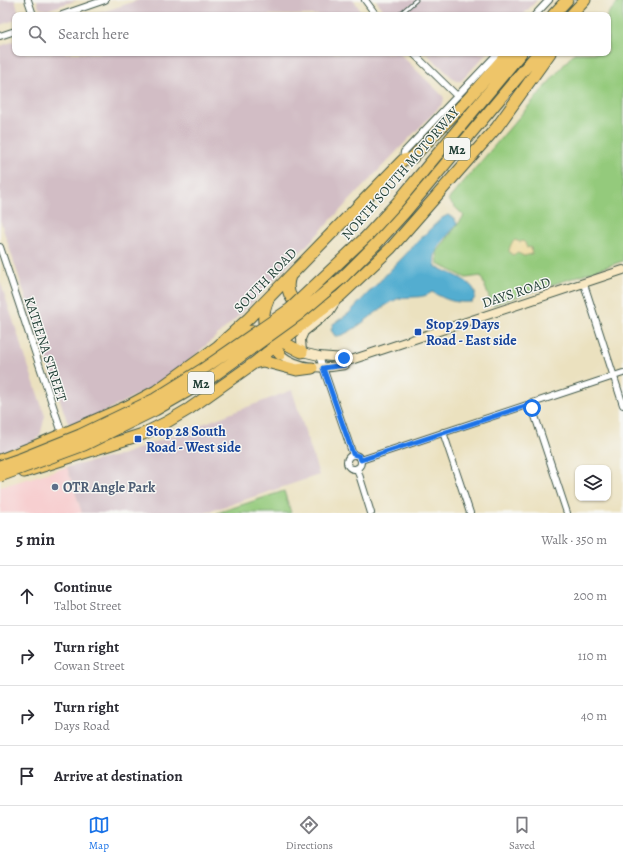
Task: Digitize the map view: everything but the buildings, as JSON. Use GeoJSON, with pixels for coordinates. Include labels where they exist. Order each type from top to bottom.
{"type":"FeatureCollection","features":[{"type":"Feature","properties":{"kind":"highway"},"geometry":{"type":"LineString","coordinates":[[556,12],[567,0]]}},
{"type":"Feature","properties":{"kind":"highway"},"geometry":{"type":"LineString","coordinates":[[574,12],[585,0]]}},
{"type":"Feature","properties":{"kind":"highway"},"geometry":{"type":"LineString","coordinates":[[403,160],[412,158],[468,99],[505,56]]}},
{"type":"Feature","properties":{"kind":"highway","name":"NORTH SOUTH MOTORWAY"},"geometry":{"type":"LineString","coordinates":[[0,466],[80,435],[155,399],[203,369],[290,308],[366,237],[397,203],[519,56]]}},
{"type":"Feature","properties":{"kind":"highway","name":"NORTH SOUTH MOTORWAY"},"geometry":{"type":"LineString","coordinates":[[0,476],[84,445],[155,410],[210,378],[298,315],[342,278],[375,245],[406,211],[535,56]]}},
{"type":"Feature","properties":{"kind":"highway"},"geometry":{"type":"LineString","coordinates":[[0,480],[149,431],[189,409],[278,348],[322,309],[340,296],[378,261],[399,239],[496,127],[548,56]]}},
{"type":"Feature","properties":{"kind":"highway","name":"SOUTH ROAD"},"geometry":{"type":"LineString","coordinates":[[0,460],[128,406],[156,390],[217,347],[249,318],[403,160]]}},
{"type":"Feature","properties":{"kind":"highway"},"geometry":{"type":"LineString","coordinates":[[290,276],[287,283],[288,291],[291,299],[296,305],[303,309],[322,309]]}},
{"type":"Feature","properties":{"kind":"highway"},"geometry":{"type":"LineString","coordinates":[[290,276],[267,302],[263,323],[266,334],[278,348],[302,352]]}},
{"type":"Feature","properties":{"kind":"highway"},"geometry":{"type":"LineString","coordinates":[[217,347],[247,332],[253,331],[266,334]]}},
{"type":"Feature","properties":{"kind":"highway"},"geometry":{"type":"LineString","coordinates":[[206,355],[216,353],[222,355],[230,363],[231,375],[225,384]]}},
{"type":"Feature","properties":{"kind":"highway"},"geometry":{"type":"LineString","coordinates":[[254,363],[263,361],[297,370],[312,368]]}},
{"type":"Feature","properties":{"kind":"street"},"geometry":{"type":"LineString","coordinates":[[28,0],[32,12]]}},
{"type":"Feature","properties":{"kind":"street"},"geometry":{"type":"LineString","coordinates":[[71,12],[105,0]]}},
{"type":"Feature","properties":{"kind":"street"},"geometry":{"type":"LineString","coordinates":[[365,0],[374,12]]}},
{"type":"Feature","properties":{"kind":"street"},"geometry":{"type":"LineString","coordinates":[[538,12],[549,0]]}},
{"type":"Feature","properties":{"kind":"street"},"geometry":{"type":"LineString","coordinates":[[0,36],[12,32]]}},
{"type":"Feature","properties":{"kind":"street"},"geometry":{"type":"LineString","coordinates":[[416,56],[457,96]]}},
{"type":"Feature","properties":{"kind":"street","name":"SOUTH ROAD"},"geometry":{"type":"LineString","coordinates":[[403,160],[404,152],[495,56]]}},
{"type":"Feature","properties":{"kind":"street","name":"KATEENA STREET"},"geometry":{"type":"LineString","coordinates":[[0,247],[70,457]]}},
{"type":"Feature","properties":{"kind":"street","name":"DAYS ROAD"},"geometry":{"type":"LineString","coordinates":[[278,348],[291,362],[312,368],[345,365],[348,361],[623,270]]}},
{"type":"Feature","properties":{"kind":"street"},"geometry":{"type":"LineString","coordinates":[[584,284],[623,405]]}},
{"type":"Feature","properties":{"kind":"street"},"geometry":{"type":"LineString","coordinates":[[340,296],[329,312],[304,332],[301,339],[302,352],[319,356],[344,358],[348,361]]}},
{"type":"Feature","properties":{"kind":"street"},"geometry":{"type":"LineString","coordinates":[[319,356],[353,454]]}},
{"type":"Feature","properties":{"kind":"street"},"geometry":{"type":"LineString","coordinates":[[361,460],[623,373]]}},
{"type":"Feature","properties":{"kind":"street"},"geometry":{"type":"LineString","coordinates":[[531,404],[567,513]]}},
{"type":"Feature","properties":{"kind":"street"},"geometry":{"type":"LineString","coordinates":[[443,432],[470,513]]}},
{"type":"Feature","properties":{"kind":"street"},"geometry":{"type":"LineString","coordinates":[[353,454],[359,456],[361,460],[360,466],[357,468]]}},
{"type":"Feature","properties":{"kind":"street"},"geometry":{"type":"LineString","coordinates":[[353,454],[349,457],[348,464],[350,468],[357,468]]}},
{"type":"Feature","properties":{"kind":"street"},"geometry":{"type":"LineString","coordinates":[[357,468],[371,513]]}},
{"type":"Feature","properties":{"kind":"lane"},"geometry":{"type":"LineString","coordinates":[[402,12],[416,0]]}},
{"type":"Feature","properties":{"kind":"shaded area"},"geometry":{"type":"Polygon","coordinates":[[[0,0],[15,0],[19,12],[12,12],[12,21],[0,25],[0,0]]]}},
{"type":"Feature","properties":{"kind":"shaded area"},"geometry":{"type":"Polygon","coordinates":[[[37,0],[77,0],[47,10],[39,8],[37,0]]]}},
{"type":"Feature","properties":{"kind":"shaded area"},"geometry":{"type":"Polygon","coordinates":[[[139,0],[354,0],[361,12],[102,12],[139,0]]]}},
{"type":"Feature","properties":{"kind":"shaded area"},"geometry":{"type":"Polygon","coordinates":[[[376,0],[537,0],[526,12],[385,12],[376,0]]]}},
{"type":"Feature","properties":{"kind":"shaded area"},"geometry":{"type":"Polygon","coordinates":[[[12,42],[12,56],[402,56],[444,98],[443,103],[243,312],[172,376],[78,426],[70,425],[67,421],[0,220],[0,46],[12,42]]]}},
{"type":"Feature","properties":{"kind":"shaded area"},"geometry":{"type":"Polygon","coordinates":[[[429,56],[484,56],[461,81],[456,81],[429,56]]]}},
{"type":"Feature","properties":{"kind":"shaded area"},"geometry":{"type":"Polygon","coordinates":[[[0,281],[45,416],[40,436],[30,444],[0,454],[0,281]]]}},
{"type":"Feature","properties":{"kind":"shaded area"},"geometry":{"type":"Polygon","coordinates":[[[292,390],[319,475],[205,513],[82,513],[67,467],[121,455],[292,390]]]}},
{"type":"Feature","properties":{"kind":"shaded area"},"geometry":{"type":"Polygon","coordinates":[[[67,467],[82,513],[0,513],[0,487],[67,467]]]}},
{"type":"Feature","properties":{"kind":"green space"},"geometry":{"type":"Polygon","coordinates":[[[620,0],[623,0],[623,261],[492,305],[481,276],[466,278],[438,264],[437,252],[464,216],[448,200],[571,56],[611,56],[611,12],[610,12],[620,0]]]}},
{"type":"Feature","properties":{"kind":"green space"},"geometry":{"type":"Polygon","coordinates":[[[284,491],[291,513],[217,513],[284,491]]]}},
{"type":"Feature","properties":{"kind":"sand"},"geometry":{"type":"Polygon","coordinates":[[[515,240],[520,242],[523,241],[527,248],[531,248],[532,254],[524,256],[518,253],[512,255],[509,251],[515,240]]]}},
{"type":"Feature","properties":{"kind":"water"},"geometry":{"type":"Polygon","coordinates":[[[448,215],[454,218],[457,224],[440,244],[437,250],[435,255],[436,267],[464,280],[470,285],[474,290],[475,296],[472,302],[451,301],[432,292],[421,296],[400,298],[385,306],[353,329],[340,336],[335,336],[331,330],[333,324],[348,314],[430,229],[442,218],[448,215]]]}},
{"type":"Feature","properties":{"kind":"place","name":"Stop 29 Days Road - East side"},"geometry":{"type":"Point","coordinates":[418,332]}},
{"type":"Feature","properties":{"kind":"place","name":"Stop 28 South Road - West side"},"geometry":{"type":"Point","coordinates":[138,439]}},
{"type":"Feature","properties":{"kind":"place","name":"OTR Angle Park"},"geometry":{"type":"Point","coordinates":[55,487]}},
{"type":"Feature","properties":{"kind":"route"},"geometry":{"type":"LineString","coordinates":[[344,358],[348,361],[345,365],[323,368],[353,454],[359,456],[361,460],[531,404],[532,408]]}}]}
